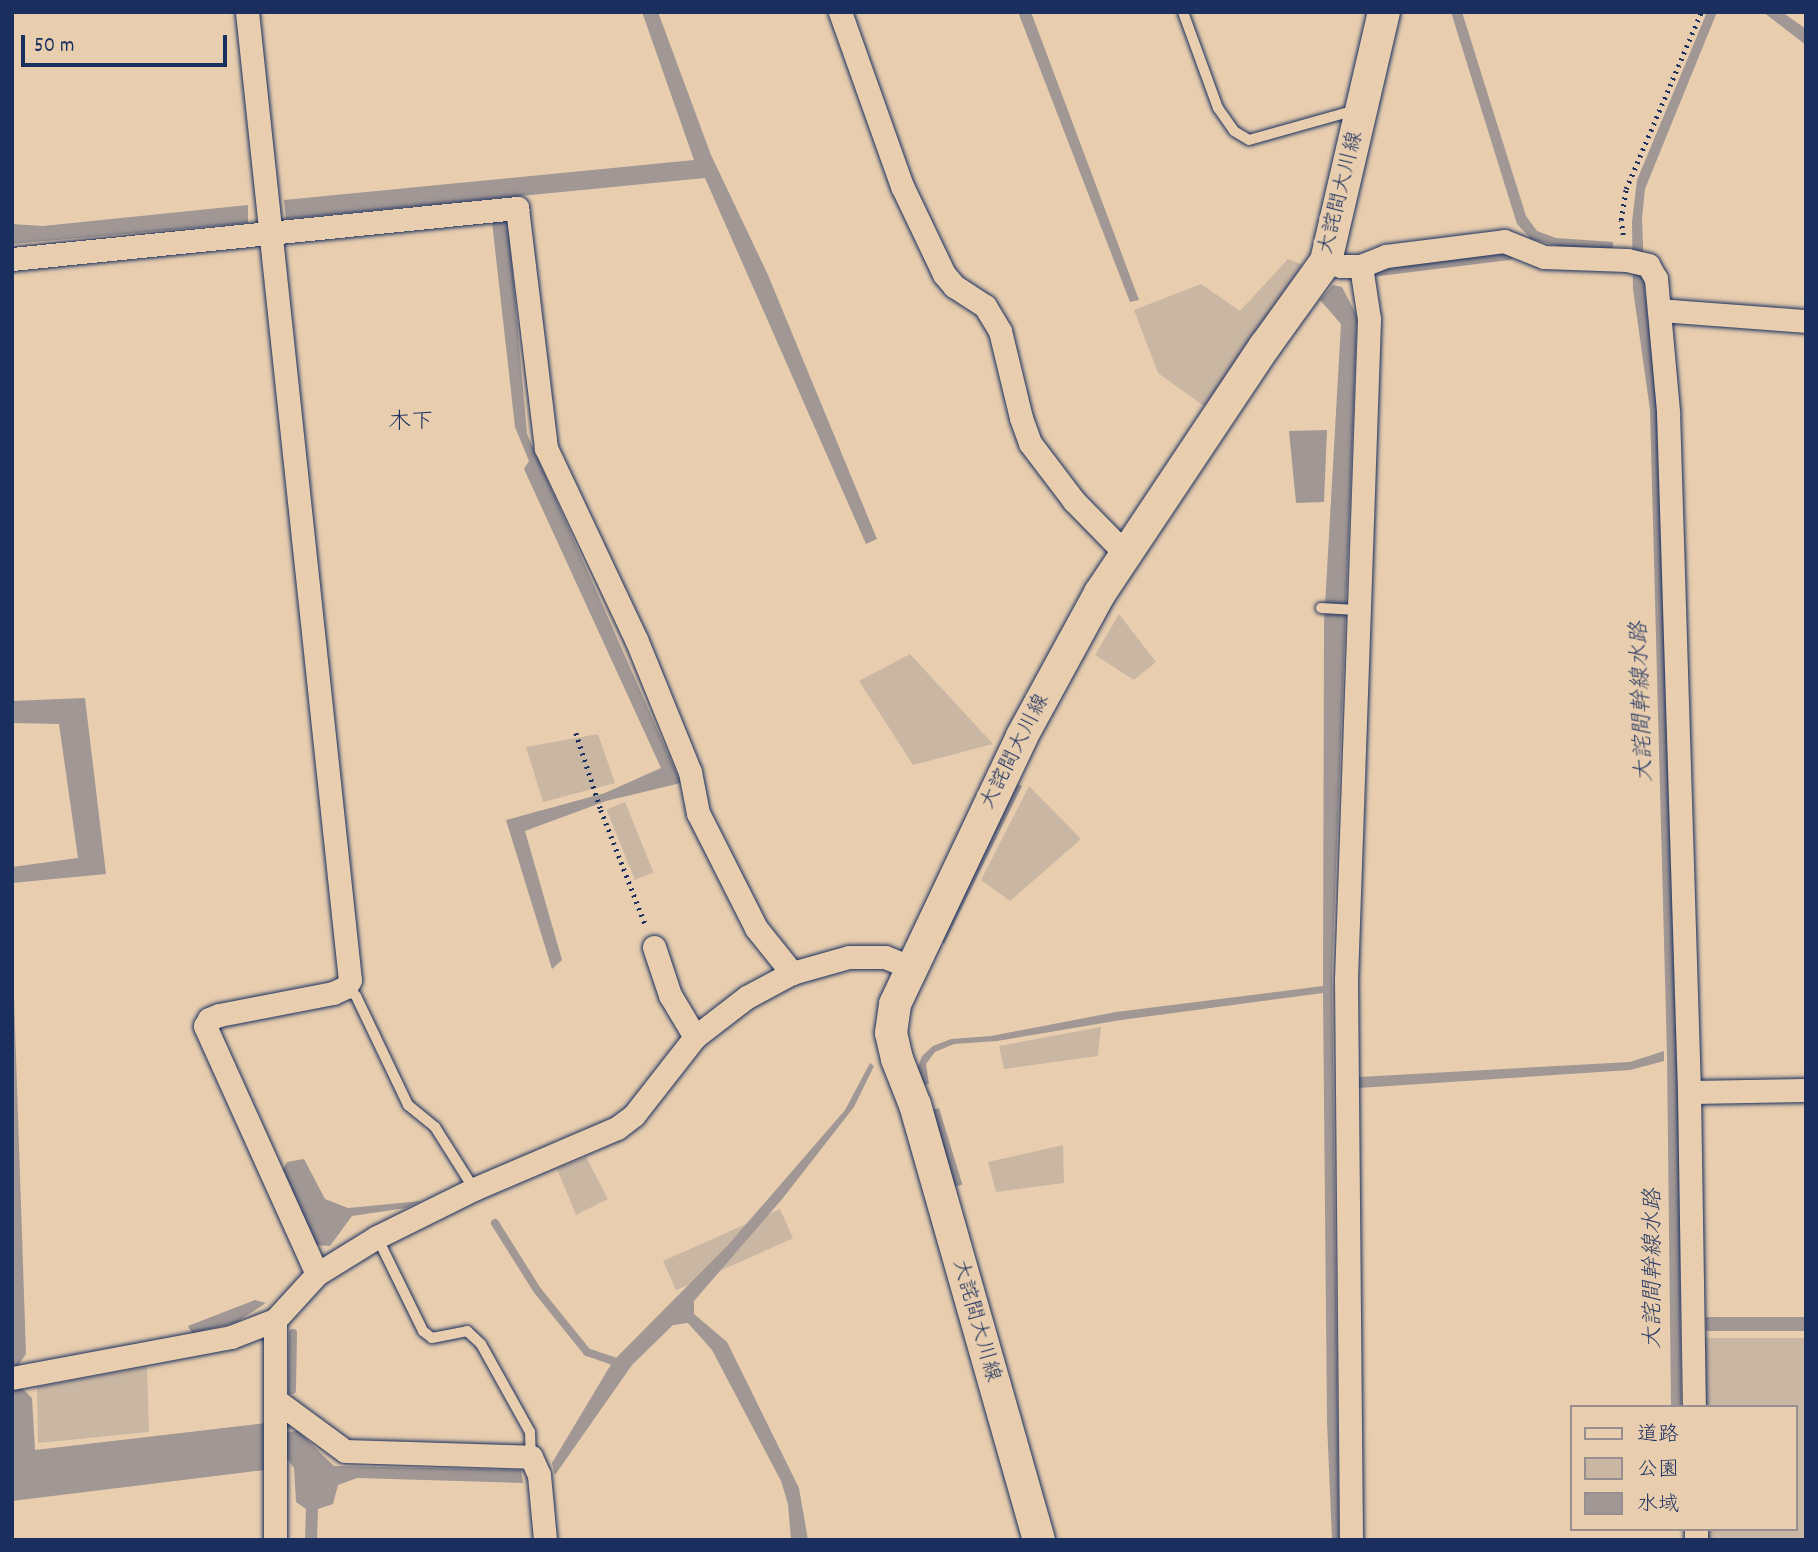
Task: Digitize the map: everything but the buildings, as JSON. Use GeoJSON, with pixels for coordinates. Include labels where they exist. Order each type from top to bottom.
{"type":"FeatureCollection","features":[{"type":"Feature","properties":{"kind":"main road","name":"大詫間大川線"},"geometry":{"type":"LineString","coordinates":[[1039,1540],[915,1105],[897,1059],[891,1033],[895,1004],[910,967],[1023,736],[1125,553],[1326,261],[1384,12]]}},
{"type":"Feature","properties":{"kind":"street"},"geometry":{"type":"LineString","coordinates":[[247,12],[350,980],[346,988],[333,993],[219,1015],[209,1019],[205,1026],[317,1273]]}},
{"type":"Feature","properties":{"kind":"street"},"geometry":{"type":"LineString","coordinates":[[840,12],[902,186],[944,274],[954,286],[985,306],[1000,331],[1021,418],[1030,443],[1074,501],[1125,553]]}},
{"type":"Feature","properties":{"kind":"street"},"geometry":{"type":"LineString","coordinates":[[12,260],[517,208],[546,448],[636,639],[691,772],[698,813],[756,928],[792,973]]}},
{"type":"Feature","properties":{"kind":"street"},"geometry":{"type":"LineString","coordinates":[[1326,261],[1341,266],[1362,266],[1386,256],[1504,241],[1544,257],[1637,263],[1656,279],[1668,412],[1689,1092],[1694,1405]]}},
{"type":"Feature","properties":{"kind":"street"},"geometry":{"type":"LineString","coordinates":[[1351,1540],[1346,979],[1369,319],[1362,266]]}},
{"type":"Feature","properties":{"kind":"street"},"geometry":{"type":"LineString","coordinates":[[1659,310],[1806,321]]}},
{"type":"Feature","properties":{"kind":"street"},"geometry":{"type":"LineString","coordinates":[[654,947],[670,995],[695,1037]]}},
{"type":"Feature","properties":{"kind":"street"},"geometry":{"type":"LineString","coordinates":[[21,1376],[231,1337],[275,1320],[317,1273],[377,1237],[474,1189],[617,1128],[634,1115],[695,1037],[747,997],[792,973],[849,957],[885,957],[910,967]]}},
{"type":"Feature","properties":{"kind":"street"},"geometry":{"type":"LineString","coordinates":[[1689,1092],[1806,1090]]}},
{"type":"Feature","properties":{"kind":"street"},"geometry":{"type":"LineString","coordinates":[[275,1320],[275,1540]]}},
{"type":"Feature","properties":{"kind":"street"},"geometry":{"type":"LineString","coordinates":[[277,1410],[345,1451],[531,1457],[539,1475],[545,1540]]}},
{"type":"Feature","properties":{"kind":"lane"},"geometry":{"type":"LineString","coordinates":[[1183,12],[1218,108],[1234,131],[1249,140],[1362,108]]}},
{"type":"Feature","properties":{"kind":"lane"},"geometry":{"type":"LineString","coordinates":[[1321,608],[1357,610]]}},
{"type":"Feature","properties":{"kind":"lane"},"geometry":{"type":"LineString","coordinates":[[346,988],[356,996],[408,1105],[435,1127],[474,1189]]}},
{"type":"Feature","properties":{"kind":"lane"},"geometry":{"type":"LineString","coordinates":[[377,1237],[423,1331],[432,1338],[467,1331],[481,1344],[530,1432],[531,1457]]}},
{"type":"Feature","properties":{"kind":"path"},"geometry":{"type":"LineString","coordinates":[[1637,263],[1621,220],[1626,189],[1701,12]]}},
{"type":"Feature","properties":{"kind":"path"},"geometry":{"type":"LineString","coordinates":[[576,733],[601,810],[654,947]]}},
{"type":"Feature","properties":{"kind":"green space"},"geometry":{"type":"Polygon","coordinates":[[[1288,259],[1310,268],[1208,409],[1158,373],[1134,310],[1201,284],[1240,311],[1288,259]]]}},
{"type":"Feature","properties":{"kind":"green space"},"geometry":{"type":"Polygon","coordinates":[[[1119,614],[1156,662],[1134,680],[1095,655],[1119,614]]]}},
{"type":"Feature","properties":{"kind":"green space"},"geometry":{"type":"Polygon","coordinates":[[[910,654],[993,744],[913,765],[859,681],[910,654]]]}},
{"type":"Feature","properties":{"kind":"green space"},"geometry":{"type":"Polygon","coordinates":[[[598,734],[615,783],[543,802],[526,747],[598,734]]]}},
{"type":"Feature","properties":{"kind":"green space"},"geometry":{"type":"Polygon","coordinates":[[[1029,786],[1081,839],[1010,901],[981,880],[1029,786]]]}},
{"type":"Feature","properties":{"kind":"green space"},"geometry":{"type":"Polygon","coordinates":[[[625,802],[653,872],[635,880],[606,809],[625,802]]]}},
{"type":"Feature","properties":{"kind":"green space"},"geometry":{"type":"Polygon","coordinates":[[[1101,1027],[1098,1056],[1004,1069],[999,1046],[1101,1027]]]}},
{"type":"Feature","properties":{"kind":"green space"},"geometry":{"type":"Polygon","coordinates":[[[1063,1145],[1064,1183],[996,1192],[988,1162],[1063,1145]]]}},
{"type":"Feature","properties":{"kind":"green space"},"geometry":{"type":"Polygon","coordinates":[[[586,1157],[608,1199],[576,1215],[557,1169],[586,1157]]]}},
{"type":"Feature","properties":{"kind":"green space"},"geometry":{"type":"Polygon","coordinates":[[[780,1209],[793,1238],[676,1290],[663,1261],[780,1209]]]}},
{"type":"Feature","properties":{"kind":"green space"},"geometry":{"type":"Polygon","coordinates":[[[1702,1338],[1806,1338],[1806,1540],[1707,1540],[1707,1531],[1797,1531],[1797,1405],[1704,1405],[1702,1338]]]}},
{"type":"Feature","properties":{"kind":"green space"},"geometry":{"type":"Polygon","coordinates":[[[147,1367],[149,1432],[38,1443],[37,1387],[147,1367]]]}},
{"type":"Feature","properties":{"kind":"water"},"geometry":{"type":"Polygon","coordinates":[[[642,12],[658,12],[711,155],[768,275],[877,539],[866,544],[705,178],[286,219],[284,200],[694,160],[642,12]]]}},
{"type":"Feature","properties":{"kind":"water"},"geometry":{"type":"Polygon","coordinates":[[[1018,12],[1031,12],[1139,300],[1130,302],[1018,12]]]}},
{"type":"Feature","properties":{"kind":"water"},"geometry":{"type":"Polygon","coordinates":[[[1451,12],[1462,12],[1526,216],[1537,231],[1556,238],[1613,242],[1613,250],[1559,246],[1531,239],[1517,224],[1451,12]]]}},
{"type":"Feature","properties":{"kind":"water"},"geometry":{"type":"Polygon","coordinates":[[[1707,12],[1717,12],[1645,189],[1642,219],[1645,292],[1661,410],[1679,1063],[1681,1405],[1671,1405],[1667,1055],[1650,410],[1633,289],[1632,222],[1637,180],[1707,12]]]}},
{"type":"Feature","properties":{"kind":"water"},"geometry":{"type":"Polygon","coordinates":[[[1763,12],[1782,12],[1806,29],[1806,45],[1763,12]]]}},
{"type":"Feature","properties":{"kind":"water"},"geometry":{"type":"Polygon","coordinates":[[[248,205],[248,223],[12,244],[12,224],[43,226],[248,205]]]}},
{"type":"Feature","properties":{"kind":"water"},"geometry":{"type":"Polygon","coordinates":[[[508,220],[527,434],[681,783],[606,801],[525,831],[562,960],[552,969],[506,820],[605,793],[661,768],[524,469],[529,461],[515,427],[492,222],[508,220]]]}},
{"type":"Feature","properties":{"kind":"water"},"geometry":{"type":"Polygon","coordinates":[[[1333,285],[1342,287],[1357,316],[1332,973],[1339,1540],[1332,1540],[1327,1422],[1323,993],[1121,1020],[997,1041],[954,1044],[935,1052],[926,1064],[929,1084],[924,1085],[918,1067],[922,1056],[933,1046],[951,1039],[991,1036],[1116,1012],[1323,986],[1324,623],[1341,324],[1320,300],[1333,285]]]}},
{"type":"Feature","properties":{"kind":"water"},"geometry":{"type":"Polygon","coordinates":[[[1327,430],[1324,502],[1296,503],[1289,431],[1327,430]]]}},
{"type":"Feature","properties":{"kind":"water"},"geometry":{"type":"Polygon","coordinates":[[[85,698],[106,874],[12,883],[12,867],[78,858],[59,724],[12,723],[12,701],[85,698]]]}},
{"type":"Feature","properties":{"kind":"water"},"geometry":{"type":"Polygon","coordinates":[[[1018,784],[1022,786],[944,944],[939,938],[1018,784]]]}},
{"type":"Feature","properties":{"kind":"water"},"geometry":{"type":"Polygon","coordinates":[[[12,937],[26,1354],[19,1364],[22,1388],[32,1398],[35,1450],[266,1423],[266,1434],[298,1431],[334,1466],[521,1470],[523,1483],[357,1478],[338,1485],[333,1504],[318,1509],[317,1540],[305,1540],[306,1509],[296,1502],[294,1468],[288,1460],[266,1457],[265,1470],[12,1501],[12,937]]]}},
{"type":"Feature","properties":{"kind":"water"},"geometry":{"type":"Polygon","coordinates":[[[1664,1051],[1664,1061],[1630,1070],[1359,1088],[1359,1077],[1630,1062],[1664,1051]]]}},
{"type":"Feature","properties":{"kind":"water"},"geometry":{"type":"Polygon","coordinates":[[[870,1063],[874,1066],[854,1107],[783,1198],[694,1301],[694,1314],[727,1342],[799,1488],[808,1540],[791,1540],[788,1504],[781,1481],[712,1350],[688,1323],[673,1325],[632,1365],[555,1475],[552,1463],[613,1361],[729,1244],[845,1110],[870,1063]]]}},
{"type":"Feature","properties":{"kind":"water"},"geometry":{"type":"Polygon","coordinates":[[[939,1108],[962,1185],[953,1187],[929,1111],[939,1108]]]}},
{"type":"Feature","properties":{"kind":"water"},"geometry":{"type":"Polygon","coordinates":[[[304,1159],[325,1199],[348,1208],[421,1201],[406,1208],[352,1216],[330,1246],[315,1245],[281,1173],[287,1162],[304,1159]]]}},
{"type":"Feature","properties":{"kind":"water"},"geometry":{"type":"Polygon","coordinates":[[[255,1300],[266,1303],[235,1323],[192,1333],[188,1326],[255,1300]]]}},
{"type":"Feature","properties":{"kind":"water"},"geometry":{"type":"Polygon","coordinates":[[[1706,1317],[1806,1317],[1806,1331],[1706,1331],[1706,1317]]]}},
{"type":"Feature","properties":{"kind":"waterway"},"geometry":{"type":"LineString","coordinates":[[1379,272],[1509,256]]}},
{"type":"Feature","properties":{"kind":"waterway"},"geometry":{"type":"LineString","coordinates":[[495,1223],[537,1290],[587,1352],[613,1361]]}},
{"type":"Feature","properties":{"kind":"waterway"},"geometry":{"type":"LineString","coordinates":[[292,1390],[293,1333]]}},
{"type":"Feature","properties":{"kind":"district","name":"木下"},"geometry":{"type":"Point","coordinates":[411,424]}},
{"type":"Feature","properties":{"kind":"water label","name":"大詫間幹線水路"},"geometry":{"type":"Point","coordinates":[1644,702]}},
{"type":"Feature","properties":{"kind":"water label","name":"大詫間幹線水路"},"geometry":{"type":"Point","coordinates":[1655,1269]}}]}
